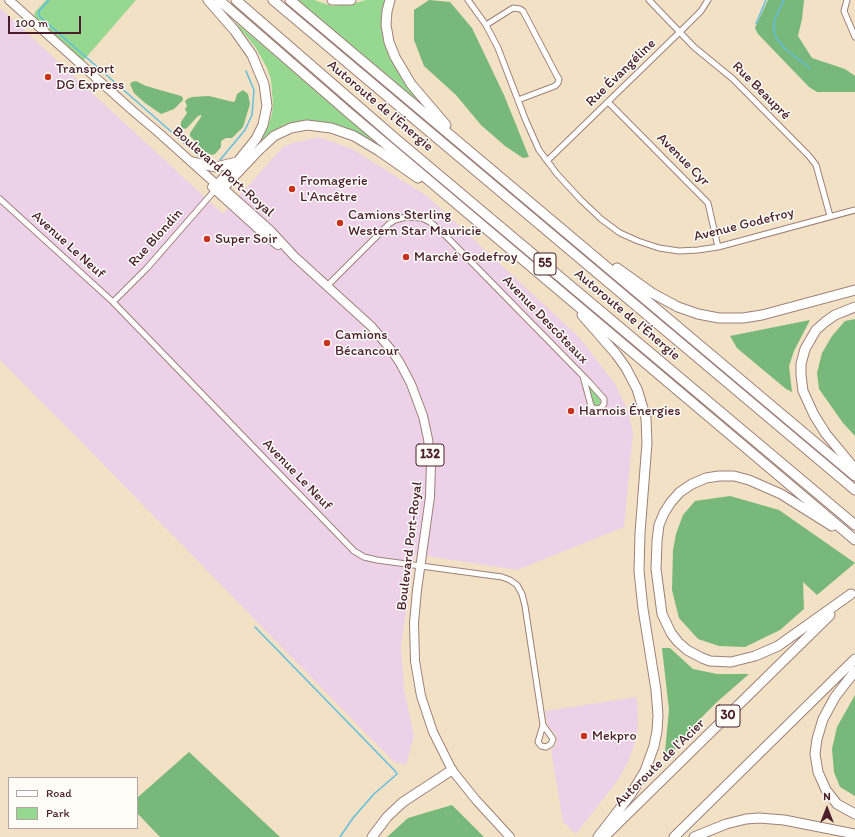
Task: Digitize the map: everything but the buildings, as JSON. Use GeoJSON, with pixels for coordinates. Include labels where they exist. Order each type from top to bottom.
{"type":"FeatureCollection","features":[{"type":"Feature","properties":{"kind":"highway"},"geometry":{"type":"LineString","coordinates":[[208,0],[233,28],[249,50],[260,72],[266,94],[266,110],[262,127],[252,145],[237,162],[218,188]]}},
{"type":"Feature","properties":{"kind":"highway"},"geometry":{"type":"LineString","coordinates":[[219,0],[349,113],[855,540]]}},
{"type":"Feature","properties":{"kind":"highway","name":"Autoroute de l'Énergie"},"geometry":{"type":"LineString","coordinates":[[236,0],[391,134],[855,526]]}},
{"type":"Feature","properties":{"kind":"highway","name":"Autoroute de l'Énergie"},"geometry":{"type":"LineString","coordinates":[[273,0],[855,490]]}},
{"type":"Feature","properties":{"kind":"highway"},"geometry":{"type":"LineString","coordinates":[[290,0],[855,476]]}},
{"type":"Feature","properties":{"kind":"highway"},"geometry":{"type":"LineString","coordinates":[[332,0],[351,0]]}},
{"type":"Feature","properties":{"kind":"highway"},"geometry":{"type":"LineString","coordinates":[[390,0],[386,15],[386,29],[389,42],[397,62],[419,95],[466,147]]}},
{"type":"Feature","properties":{"kind":"highway"},"geometry":{"type":"LineString","coordinates":[[218,188],[274,136],[295,127],[315,125],[335,129],[358,138],[456,203]]}},
{"type":"Feature","properties":{"kind":"highway"},"geometry":{"type":"LineString","coordinates":[[192,162],[216,167],[237,162]]}},
{"type":"Feature","properties":{"kind":"highway"},"geometry":{"type":"LineString","coordinates":[[566,232],[657,296],[683,309],[708,317],[730,319],[756,317],[855,290]]}},
{"type":"Feature","properties":{"kind":"highway"},"geometry":{"type":"LineString","coordinates":[[566,296],[616,354],[629,373],[639,394],[646,418],[647,432],[640,533],[639,572],[643,609],[656,690],[658,715],[657,731],[652,756],[643,776],[627,800],[598,837]]}},
{"type":"Feature","properties":{"kind":"highway"},"geometry":{"type":"LineString","coordinates":[[855,307],[835,315],[816,330],[805,349],[801,364],[801,375],[803,391],[814,415],[826,434],[855,469]]}},
{"type":"Feature","properties":{"kind":"highway"},"geometry":{"type":"LineString","coordinates":[[853,592],[796,634],[766,652],[750,658],[731,662],[718,662],[706,659],[690,652],[681,645],[673,636],[664,621],[657,584],[657,541],[662,517],[668,506],[677,495],[688,486],[697,482],[710,477],[723,476],[749,480],[775,491],[792,500],[855,540]]}},
{"type":"Feature","properties":{"kind":"highway","name":"Autoroute de l'Acier"},"geometry":{"type":"LineString","coordinates":[[604,837],[853,592]]}},
{"type":"Feature","properties":{"kind":"highway"},"geometry":{"type":"LineString","coordinates":[[674,837],[855,658]]}},
{"type":"Feature","properties":{"kind":"highway"},"geometry":{"type":"LineString","coordinates":[[855,671],[825,714],[818,734],[815,754],[818,772],[826,790],[837,804],[855,814]]}},
{"type":"Feature","properties":{"kind":"highway"},"geometry":{"type":"LineString","coordinates":[[372,837],[387,817],[403,802],[452,770]]}},
{"type":"Feature","properties":{"kind":"highway"},"geometry":{"type":"LineString","coordinates":[[694,837],[739,820],[759,818],[792,821],[855,834]]}},
{"type":"Feature","properties":{"kind":"main road","name":"Boulevard Port-Royal"},"geometry":{"type":"LineString","coordinates":[[9,0],[192,162],[265,235],[294,256],[372,327],[392,351],[409,379],[421,410],[429,445],[432,480],[416,596],[414,628],[415,656],[421,696],[427,717],[452,770],[472,796],[510,837]]}},
{"type":"Feature","properties":{"kind":"main road","name":"Boulevard Port-Royal"},"geometry":{"type":"LineString","coordinates":[[133,111],[177,156],[218,188]]}},
{"type":"Feature","properties":{"kind":"street","name":"Avenue Godefroy"},"geometry":{"type":"LineString","coordinates":[[468,0],[486,25],[502,58],[532,138],[547,161],[565,183],[598,217],[612,228],[630,238],[655,247],[675,250],[698,250],[718,247],[855,210]]}},
{"type":"Feature","properties":{"kind":"street","name":"Rue Beaupré"},"geometry":{"type":"LineString","coordinates":[[649,0],[702,54],[733,79],[813,161],[818,172],[830,216]]}},
{"type":"Feature","properties":{"kind":"street","name":"Rue Évangéline"},"geometry":{"type":"LineString","coordinates":[[547,161],[701,11],[708,0]]}},
{"type":"Feature","properties":{"kind":"street"},"geometry":{"type":"LineString","coordinates":[[847,0],[845,6],[845,16],[855,37]]}},
{"type":"Feature","properties":{"kind":"street"},"geometry":{"type":"LineString","coordinates":[[486,25],[513,8],[523,11],[559,79],[555,86],[518,100]]}},
{"type":"Feature","properties":{"kind":"street","name":"Avenue Cyr"},"geometry":{"type":"LineString","coordinates":[[608,102],[708,203],[718,247]]}},
{"type":"Feature","properties":{"kind":"street","name":"Rue Blondin"},"geometry":{"type":"LineString","coordinates":[[113,302],[147,268],[218,188]]}},
{"type":"Feature","properties":{"kind":"street","name":"Avenue Le Neuf"},"geometry":{"type":"LineString","coordinates":[[0,199],[113,302],[354,551],[364,557],[502,577],[513,582],[518,587],[525,602],[543,725]]}},
{"type":"Feature","properties":{"kind":"street","name":"Avenue Descôteaux"},"geometry":{"type":"LineString","coordinates":[[327,286],[389,224],[395,220],[413,216],[424,219],[433,224],[442,232],[583,376],[604,398],[604,404],[601,408],[595,409],[591,407],[583,376]]}},
{"type":"Feature","properties":{"kind":"shaded area"},"geometry":{"type":"Polygon","coordinates":[[[0,8],[223,214],[283,147],[319,137],[352,149],[427,196],[579,337],[615,384],[628,411],[633,432],[624,527],[517,570],[415,554],[401,646],[404,689],[414,736],[406,765],[394,762],[0,360],[0,8]]]}},
{"type":"Feature","properties":{"kind":"shaded area"},"geometry":{"type":"Polygon","coordinates":[[[637,697],[638,728],[635,743],[628,762],[618,780],[576,834],[563,822],[551,750],[556,745],[557,737],[548,725],[545,711],[637,697]]]}},
{"type":"Feature","properties":{"kind":"green space"},"geometry":{"type":"Polygon","coordinates":[[[46,0],[136,0],[83,61],[34,17],[35,12],[46,0]]]}},
{"type":"Feature","properties":{"kind":"green space"},"geometry":{"type":"Polygon","coordinates":[[[296,0],[314,0],[332,6],[351,4],[366,0],[386,0],[383,7],[382,24],[388,51],[395,67],[416,96],[415,99],[296,0]]]}},
{"type":"Feature","properties":{"kind":"green space"},"geometry":{"type":"Polygon","coordinates":[[[429,0],[450,2],[472,28],[504,95],[529,157],[523,158],[505,146],[481,125],[456,95],[424,66],[414,40],[414,10],[429,0]]]}},
{"type":"Feature","properties":{"kind":"green space"},"geometry":{"type":"Polygon","coordinates":[[[768,0],[804,0],[798,36],[812,58],[845,69],[855,76],[855,92],[817,92],[809,87],[758,34],[755,28],[768,0]]]}},
{"type":"Feature","properties":{"kind":"green space"},"geometry":{"type":"Polygon","coordinates":[[[234,21],[374,140],[374,142],[310,123],[261,142],[260,139],[268,127],[272,114],[273,104],[271,80],[267,68],[256,48],[234,21]]]}},
{"type":"Feature","properties":{"kind":"green space"},"geometry":{"type":"Polygon","coordinates":[[[136,81],[146,86],[181,96],[183,100],[174,109],[161,114],[134,93],[130,84],[136,81]]]}},
{"type":"Feature","properties":{"kind":"green space"},"geometry":{"type":"Polygon","coordinates":[[[243,90],[248,94],[250,104],[243,127],[232,138],[226,138],[221,141],[221,147],[215,154],[212,155],[205,152],[190,136],[190,133],[201,115],[198,116],[187,128],[184,129],[181,127],[181,122],[187,113],[185,109],[187,106],[185,101],[192,97],[209,96],[233,102],[235,101],[237,94],[243,90]]]}},
{"type":"Feature","properties":{"kind":"green space"},"geometry":{"type":"Polygon","coordinates":[[[855,319],[855,436],[843,423],[819,389],[817,373],[822,353],[832,336],[845,321],[855,319]]]}},
{"type":"Feature","properties":{"kind":"green space"},"geometry":{"type":"Polygon","coordinates":[[[810,320],[794,351],[789,366],[792,392],[786,389],[737,348],[730,336],[810,320]]]}},
{"type":"Feature","properties":{"kind":"green space"},"geometry":{"type":"Polygon","coordinates":[[[588,383],[601,402],[599,405],[595,406],[593,403],[588,383]]]}},
{"type":"Feature","properties":{"kind":"green space"},"geometry":{"type":"Polygon","coordinates":[[[730,496],[779,510],[855,563],[817,595],[803,582],[804,609],[780,630],[745,647],[719,646],[698,639],[679,618],[672,590],[673,550],[676,534],[683,515],[695,501],[730,496]]]}},
{"type":"Feature","properties":{"kind":"green space"},"geometry":{"type":"Polygon","coordinates":[[[662,648],[670,648],[693,669],[717,674],[749,674],[696,723],[664,762],[669,710],[662,648]]]}},
{"type":"Feature","properties":{"kind":"green space"},"geometry":{"type":"Polygon","coordinates":[[[855,695],[855,796],[840,787],[834,772],[832,749],[837,727],[855,695]]]}},
{"type":"Feature","properties":{"kind":"green space"},"geometry":{"type":"Polygon","coordinates":[[[189,752],[280,837],[160,837],[138,814],[138,797],[189,752]]]}},
{"type":"Feature","properties":{"kind":"green space"},"geometry":{"type":"Polygon","coordinates":[[[452,805],[484,837],[387,837],[408,818],[452,805]]]}},
{"type":"Feature","properties":{"kind":"waterway"},"geometry":{"type":"LineString","coordinates":[[49,0],[39,11],[39,16],[199,156]]}},
{"type":"Feature","properties":{"kind":"waterway"},"geometry":{"type":"LineString","coordinates":[[756,24],[766,0]]}},
{"type":"Feature","properties":{"kind":"waterway"},"geometry":{"type":"LineString","coordinates":[[784,0],[774,21],[774,32],[777,39],[786,50],[810,68]]}},
{"type":"Feature","properties":{"kind":"waterway"},"geometry":{"type":"LineString","coordinates":[[220,160],[245,130],[252,115],[254,90],[246,71]]}},
{"type":"Feature","properties":{"kind":"waterway"},"geometry":{"type":"LineString","coordinates":[[255,627],[397,774],[374,794],[353,818],[340,837]]}},
{"type":"Feature","properties":{"kind":"place","name":"Transport DG Express"},"geometry":{"type":"Point","coordinates":[48,77]}},
{"type":"Feature","properties":{"kind":"place","name":"Fromagerie L'Ancêtre"},"geometry":{"type":"Point","coordinates":[292,189]}},
{"type":"Feature","properties":{"kind":"place","name":"Camions Sterling Western Star Mauricie"},"geometry":{"type":"Point","coordinates":[340,223]}},
{"type":"Feature","properties":{"kind":"place","name":"Super Soir"},"geometry":{"type":"Point","coordinates":[207,239]}},
{"type":"Feature","properties":{"kind":"place","name":"Marché Godefroy"},"geometry":{"type":"Point","coordinates":[406,257]}},
{"type":"Feature","properties":{"kind":"place","name":"Camions Bécancour"},"geometry":{"type":"Point","coordinates":[327,343]}},
{"type":"Feature","properties":{"kind":"place","name":"Harnois Énergies"},"geometry":{"type":"Point","coordinates":[571,411]}},
{"type":"Feature","properties":{"kind":"place","name":"Mekpro"},"geometry":{"type":"Point","coordinates":[584,736]}}]}
